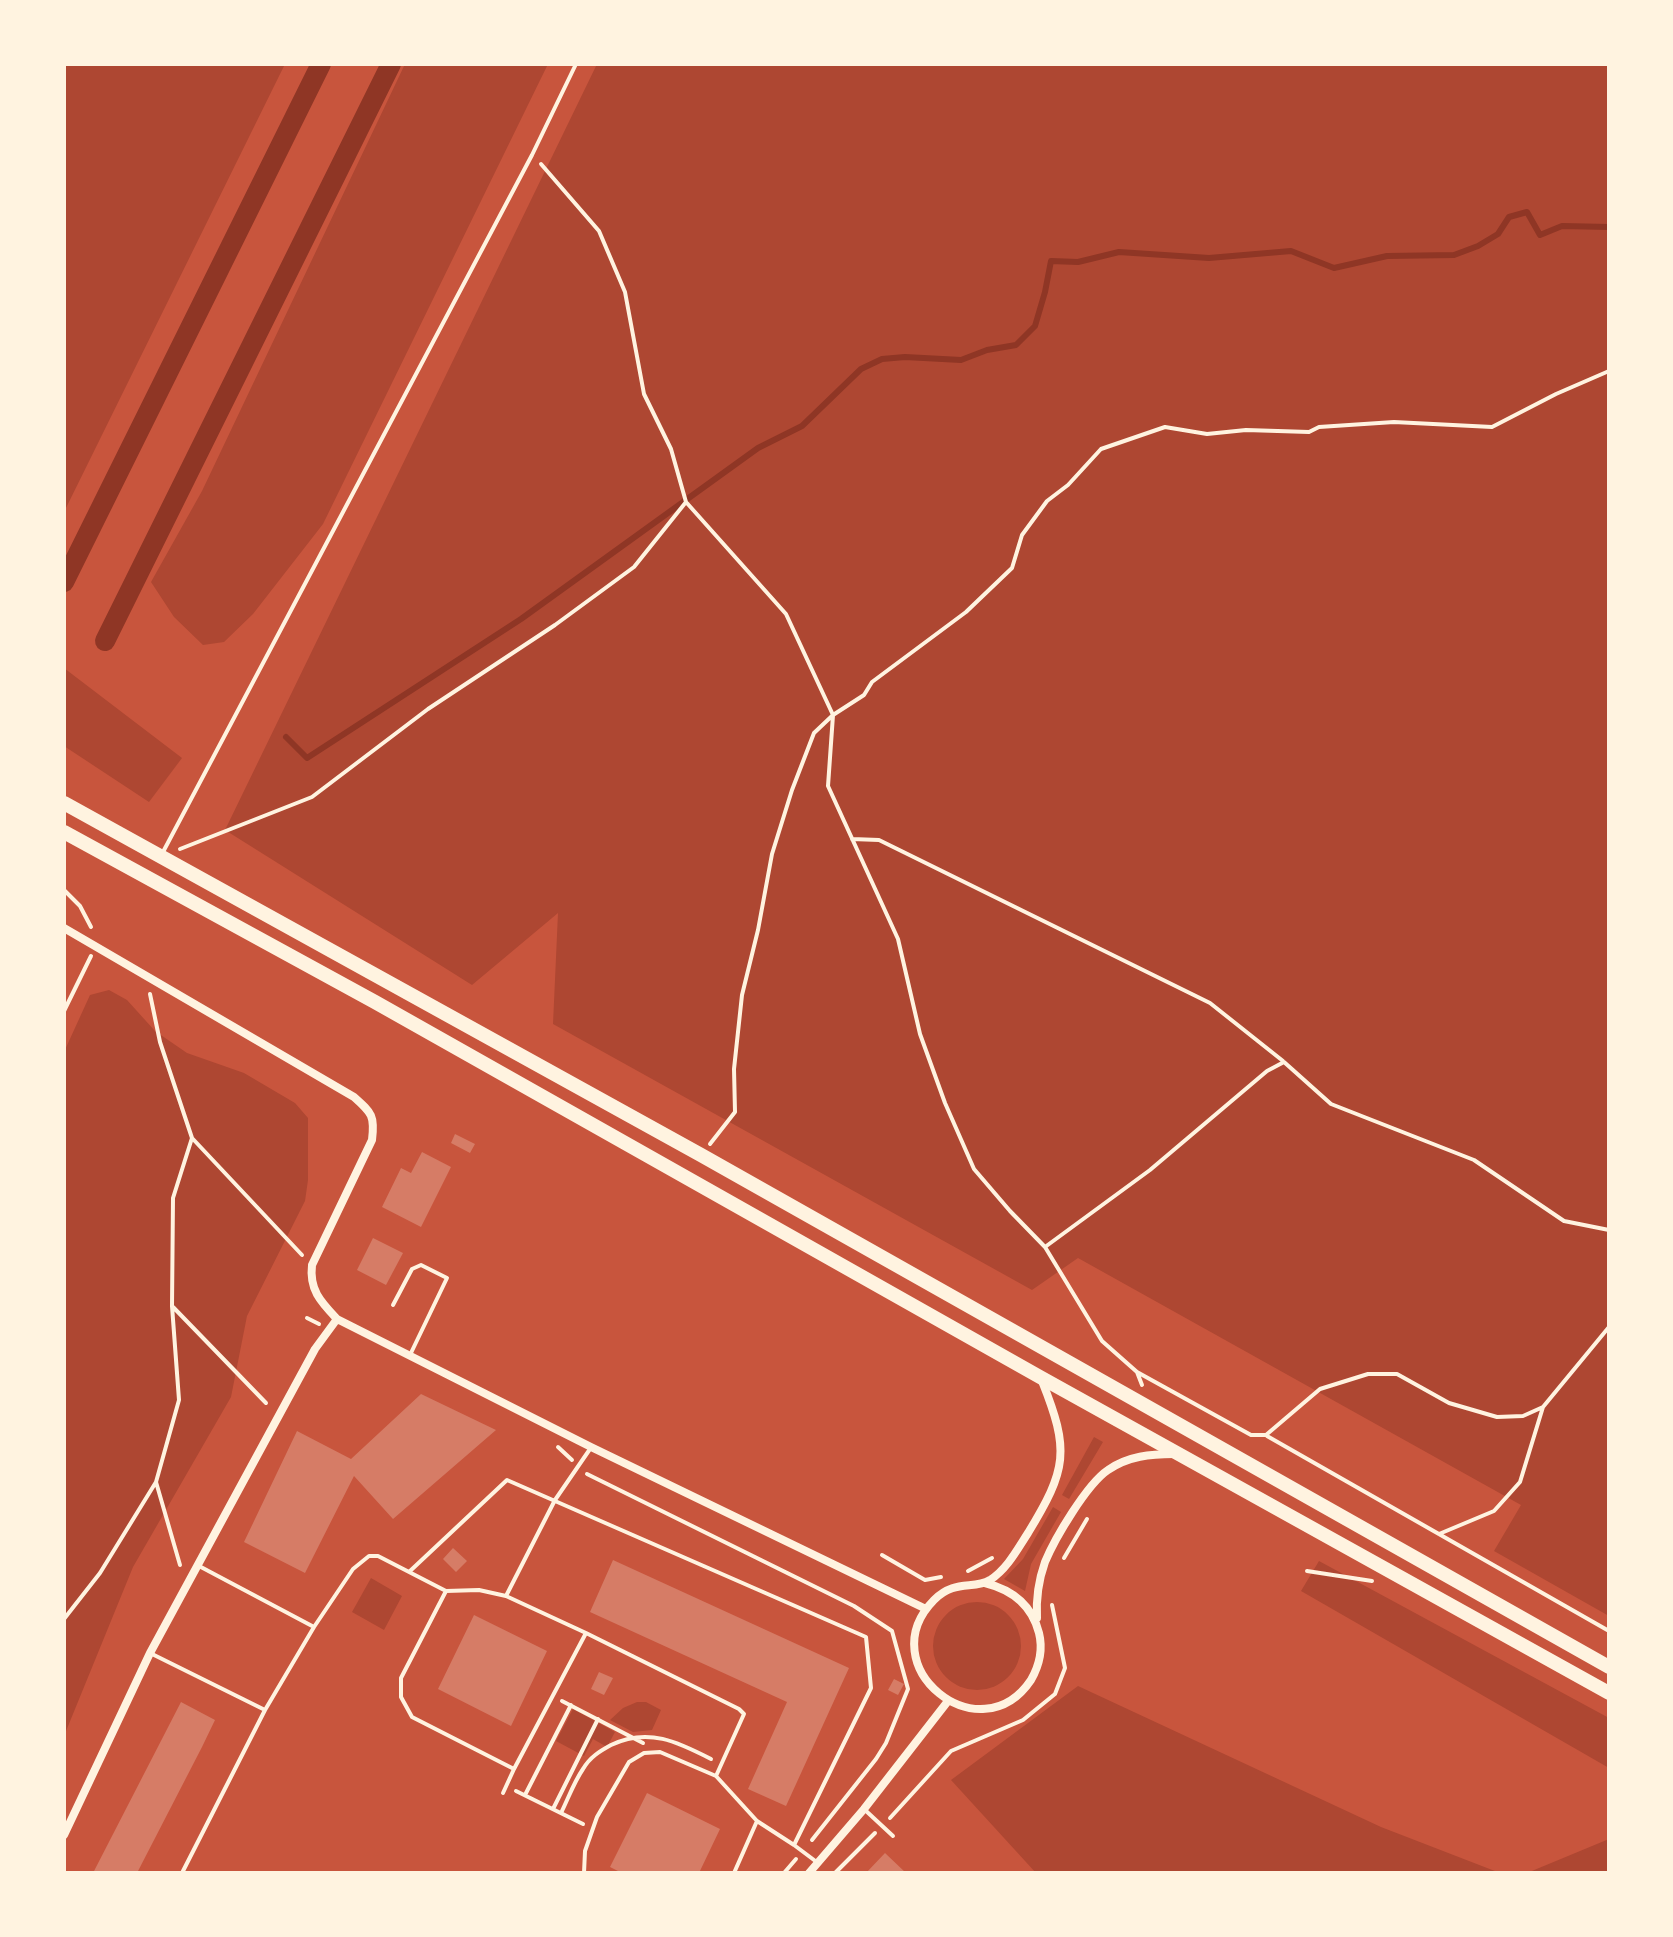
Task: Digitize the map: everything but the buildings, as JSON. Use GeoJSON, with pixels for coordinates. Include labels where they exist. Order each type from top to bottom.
{"type":"FeatureCollection","features":[{"type":"Feature","properties":{"kind":"main road"},"geometry":{"type":"LineString","coordinates":[[64,803],[1150,1406],[1609,1667]]}},
{"type":"Feature","properties":{"kind":"main road"},"geometry":{"type":"LineString","coordinates":[[64,832],[375,1002],[1609,1693]]}},
{"type":"Feature","properties":{"kind":"street"},"geometry":{"type":"LineString","coordinates":[[64,928],[354,1097],[370,1111],[374,1122],[372,1140],[312,1265],[312,1283],[317,1298],[337,1319],[591,1447],[926,1609]]}},
{"type":"Feature","properties":{"kind":"street"},"geometry":{"type":"LineString","coordinates":[[64,1835],[150,1653],[315,1349],[337,1319]]}},
{"type":"Feature","properties":{"kind":"street"},"geometry":{"type":"LineString","coordinates":[[985,1583],[1000,1573],[1015,1554],[1050,1497],[1062,1461],[1061,1437],[1040,1377]]}},
{"type":"Feature","properties":{"kind":"street"},"geometry":{"type":"LineString","coordinates":[[1037,1623],[1029,1608],[1002,1587],[968,1583],[952,1588],[937,1597],[926,1609],[917,1628],[915,1649],[919,1670],[931,1688],[948,1701],[964,1707],[981,1709],[997,1706],[1019,1693],[1035,1673],[1040,1656],[1036,1606],[1045,1563],[1074,1511],[1095,1481],[1109,1469],[1148,1454],[1178,1453]]}},
{"type":"Feature","properties":{"kind":"street"},"geometry":{"type":"LineString","coordinates":[[809,1873],[864,1809],[948,1701]]}},
{"type":"Feature","properties":{"kind":"lane"},"geometry":{"type":"LineString","coordinates":[[160,857],[532,155],[576,64]]}},
{"type":"Feature","properties":{"kind":"lane"},"geometry":{"type":"LineString","coordinates":[[393,1305],[416,1266],[421,1265],[447,1278],[410,1355]]}},
{"type":"Feature","properties":{"kind":"lane"},"geometry":{"type":"LineString","coordinates":[[506,1596],[555,1500],[591,1447]]}},
{"type":"Feature","properties":{"kind":"lane"},"geometry":{"type":"LineString","coordinates":[[409,1572],[507,1480],[866,1637],[871,1688],[794,1845]]}},
{"type":"Feature","properties":{"kind":"lane"},"geometry":{"type":"LineString","coordinates":[[182,1873],[265,1710],[353,1569],[369,1556],[378,1556],[446,1591],[479,1590],[506,1596],[739,1709],[744,1714],[716,1776]]}},
{"type":"Feature","properties":{"kind":"lane"},"geometry":{"type":"LineString","coordinates":[[197,1565],[314,1627]]}},
{"type":"Feature","properties":{"kind":"lane"},"geometry":{"type":"LineString","coordinates":[[446,1591],[401,1678],[401,1697],[412,1717],[514,1769]]}},
{"type":"Feature","properties":{"kind":"lane"},"geometry":{"type":"LineString","coordinates":[[503,1793],[586,1633]]}},
{"type":"Feature","properties":{"kind":"lane"},"geometry":{"type":"LineString","coordinates":[[150,1653],[265,1710]]}},
{"type":"Feature","properties":{"kind":"lane"},"geometry":{"type":"LineString","coordinates":[[584,1873],[585,1851],[593,1829],[629,1762],[644,1753],[660,1752],[716,1776],[757,1821],[819,1863]]}},
{"type":"Feature","properties":{"kind":"lane"},"geometry":{"type":"LineString","coordinates":[[864,1809],[893,1836]]}},
{"type":"Feature","properties":{"kind":"lane"},"geometry":{"type":"LineString","coordinates":[[734,1873],[757,1821]]}},
{"type":"Feature","properties":{"kind":"path"},"geometry":{"type":"LineString","coordinates":[[532,155],[599,231],[625,292],[644,394],[671,449],[686,502],[786,614],[833,715],[828,786],[898,939],[920,1034],[945,1103],[974,1169],[1045,1247],[1102,1341],[1137,1372],[1251,1435],[1266,1435],[1609,1631]]}},
{"type":"Feature","properties":{"kind":"path"},"geometry":{"type":"LineString","coordinates":[[701,1155],[735,1112],[734,1069],[742,995],[772,854],[814,733],[833,715],[864,695],[872,682],[966,612],[1012,568],[1022,535],[1047,501],[1068,485],[1101,449],[1165,427],[1207,434],[1246,430],[1309,432],[1319,427],[1394,422],[1492,427],[1609,371]]}},
{"type":"Feature","properties":{"kind":"path"},"geometry":{"type":"LineString","coordinates":[[160,857],[312,797],[428,709],[555,625],[634,567],[686,502]]}},
{"type":"Feature","properties":{"kind":"path"},"geometry":{"type":"LineString","coordinates":[[852,839],[879,840],[1210,1003],[1331,1104],[1474,1160],[1564,1221],[1609,1230]]}},
{"type":"Feature","properties":{"kind":"path"},"geometry":{"type":"LineString","coordinates":[[64,890],[80,906],[94,934]]}},
{"type":"Feature","properties":{"kind":"path"},"geometry":{"type":"LineString","coordinates":[[64,1011],[95,946]]}},
{"type":"Feature","properties":{"kind":"path"},"geometry":{"type":"LineString","coordinates":[[147,976],[160,1042],[192,1138],[312,1265]]}},
{"type":"Feature","properties":{"kind":"path"},"geometry":{"type":"LineString","coordinates":[[1045,1247],[1150,1170],[1267,1071],[1284,1062]]}},
{"type":"Feature","properties":{"kind":"path"},"geometry":{"type":"LineString","coordinates":[[64,1619],[100,1573],[156,1482],[179,1400],[172,1306],[173,1198],[192,1138]]}},
{"type":"Feature","properties":{"kind":"path"},"geometry":{"type":"LineString","coordinates":[[172,1306],[266,1403]]}},
{"type":"Feature","properties":{"kind":"path"},"geometry":{"type":"LineString","coordinates":[[1439,1534],[1494,1511],[1520,1482],[1543,1407],[1609,1327]]}},
{"type":"Feature","properties":{"kind":"path"},"geometry":{"type":"LineString","coordinates":[[1137,1372],[1150,1406]]}},
{"type":"Feature","properties":{"kind":"path"},"geometry":{"type":"LineString","coordinates":[[1266,1435],[1320,1389],[1368,1374],[1397,1374],[1449,1403],[1497,1417],[1523,1416],[1543,1407]]}},
{"type":"Feature","properties":{"kind":"path"},"geometry":{"type":"LineString","coordinates":[[156,1482],[180,1565]]}},
{"type":"Feature","properties":{"kind":"path"},"geometry":{"type":"LineString","coordinates":[[882,1555],[925,1580],[949,1576]]}},
{"type":"Feature","properties":{"kind":"path"},"geometry":{"type":"LineString","coordinates":[[961,1574],[985,1564],[994,1556]]}},
{"type":"Feature","properties":{"kind":"path"},"geometry":{"type":"LineString","coordinates":[[553,1696],[660,1752]]}},
{"type":"Feature","properties":{"kind":"path"},"geometry":{"type":"LineString","coordinates":[[525,1795],[571,1705]]}},
{"type":"Feature","properties":{"kind":"path"},"geometry":{"type":"LineString","coordinates":[[553,1809],[598,1719]]}},
{"type":"Feature","properties":{"kind":"path"},"geometry":{"type":"LineString","coordinates":[[506,1786],[593,1829]]}},
{"type":"Feature","properties":{"kind":"shaded area"},"geometry":{"type":"Polygon","coordinates":[[[64,64],[285,64],[64,512],[64,64]]]}},
{"type":"Feature","properties":{"kind":"shaded area"},"geometry":{"type":"Polygon","coordinates":[[[405,64],[548,64],[323,524],[253,614],[224,642],[203,645],[174,617],[151,582],[202,491],[405,64]]]}},
{"type":"Feature","properties":{"kind":"shaded area"},"geometry":{"type":"Polygon","coordinates":[[[597,64],[1609,64],[1609,1616],[1494,1551],[1521,1505],[1078,1258],[1032,1290],[553,1024],[558,913],[472,985],[225,830],[597,64]]]}},
{"type":"Feature","properties":{"kind":"shaded area"},"geometry":{"type":"Polygon","coordinates":[[[64,668],[182,758],[149,802],[64,746],[64,668]]]}},
{"type":"Feature","properties":{"kind":"shaded area"},"geometry":{"type":"Polygon","coordinates":[[[109,990],[127,1000],[155,1031],[187,1053],[244,1073],[295,1103],[308,1118],[308,1180],[305,1201],[247,1316],[231,1397],[133,1567],[64,1736],[64,1052],[90,995],[109,990]]]}},
{"type":"Feature","properties":{"kind":"shaded area"},"geometry":{"type":"Polygon","coordinates":[[[1094,1437],[1103,1442],[1069,1499],[1062,1495],[1094,1437]]]}},
{"type":"Feature","properties":{"kind":"shaded area"},"geometry":{"type":"Polygon","coordinates":[[[1053,1507],[1061,1512],[1031,1564],[1025,1591],[1004,1579],[1023,1559],[1053,1507]]]}},
{"type":"Feature","properties":{"kind":"shaded area"},"geometry":{"type":"Polygon","coordinates":[[[1319,1561],[1609,1718],[1609,1768],[1301,1591],[1319,1561]]]}},
{"type":"Feature","properties":{"kind":"shaded area"},"geometry":{"type":"Polygon","coordinates":[[[371,1578],[402,1596],[384,1630],[352,1612],[371,1578]]]}},
{"type":"Feature","properties":{"kind":"shaded area"},"geometry":{"type":"Polygon","coordinates":[[[977,1602],[994,1606],[1008,1615],[1017,1629],[1021,1646],[1017,1663],[1008,1677],[994,1686],[977,1690],[960,1686],[946,1677],[937,1663],[933,1646],[937,1629],[946,1615],[960,1606],[977,1602]]]}},
{"type":"Feature","properties":{"kind":"shaded area"},"geometry":{"type":"Polygon","coordinates":[[[1078,1686],[1381,1827],[1500,1873],[1036,1873],[951,1780],[1078,1686]]]}},
{"type":"Feature","properties":{"kind":"shaded area"},"geometry":{"type":"Polygon","coordinates":[[[646,1702],[661,1710],[652,1730],[633,1732],[610,1720],[623,1708],[646,1702]]]}},
{"type":"Feature","properties":{"kind":"shaded area"},"geometry":{"type":"Polygon","coordinates":[[[573,1709],[615,1732],[607,1747],[593,1739],[584,1756],[556,1741],[573,1709]]]}},
{"type":"Feature","properties":{"kind":"shaded area"},"geometry":{"type":"Polygon","coordinates":[[[1609,1839],[1609,1873],[1527,1873],[1609,1839]]]}},
{"type":"Feature","properties":{"kind":"waterway"},"geometry":{"type":"LineString","coordinates":[[64,582],[321,64]]}},
{"type":"Feature","properties":{"kind":"waterway"},"geometry":{"type":"LineString","coordinates":[[105,641],[391,64]]}},
{"type":"Feature","properties":{"kind":"waterway"},"geometry":{"type":"LineString","coordinates":[[286,737],[307,758],[521,619],[758,448],[802,426],[861,369],[882,359],[961,360],[987,350],[1016,345],[1035,326],[1051,261],[1078,262],[1119,252],[1209,258],[1291,251],[1334,268],[1387,256],[1454,255],[1498,234],[1509,217],[1527,212],[1540,235],[1562,226],[1609,227]]}}]}
